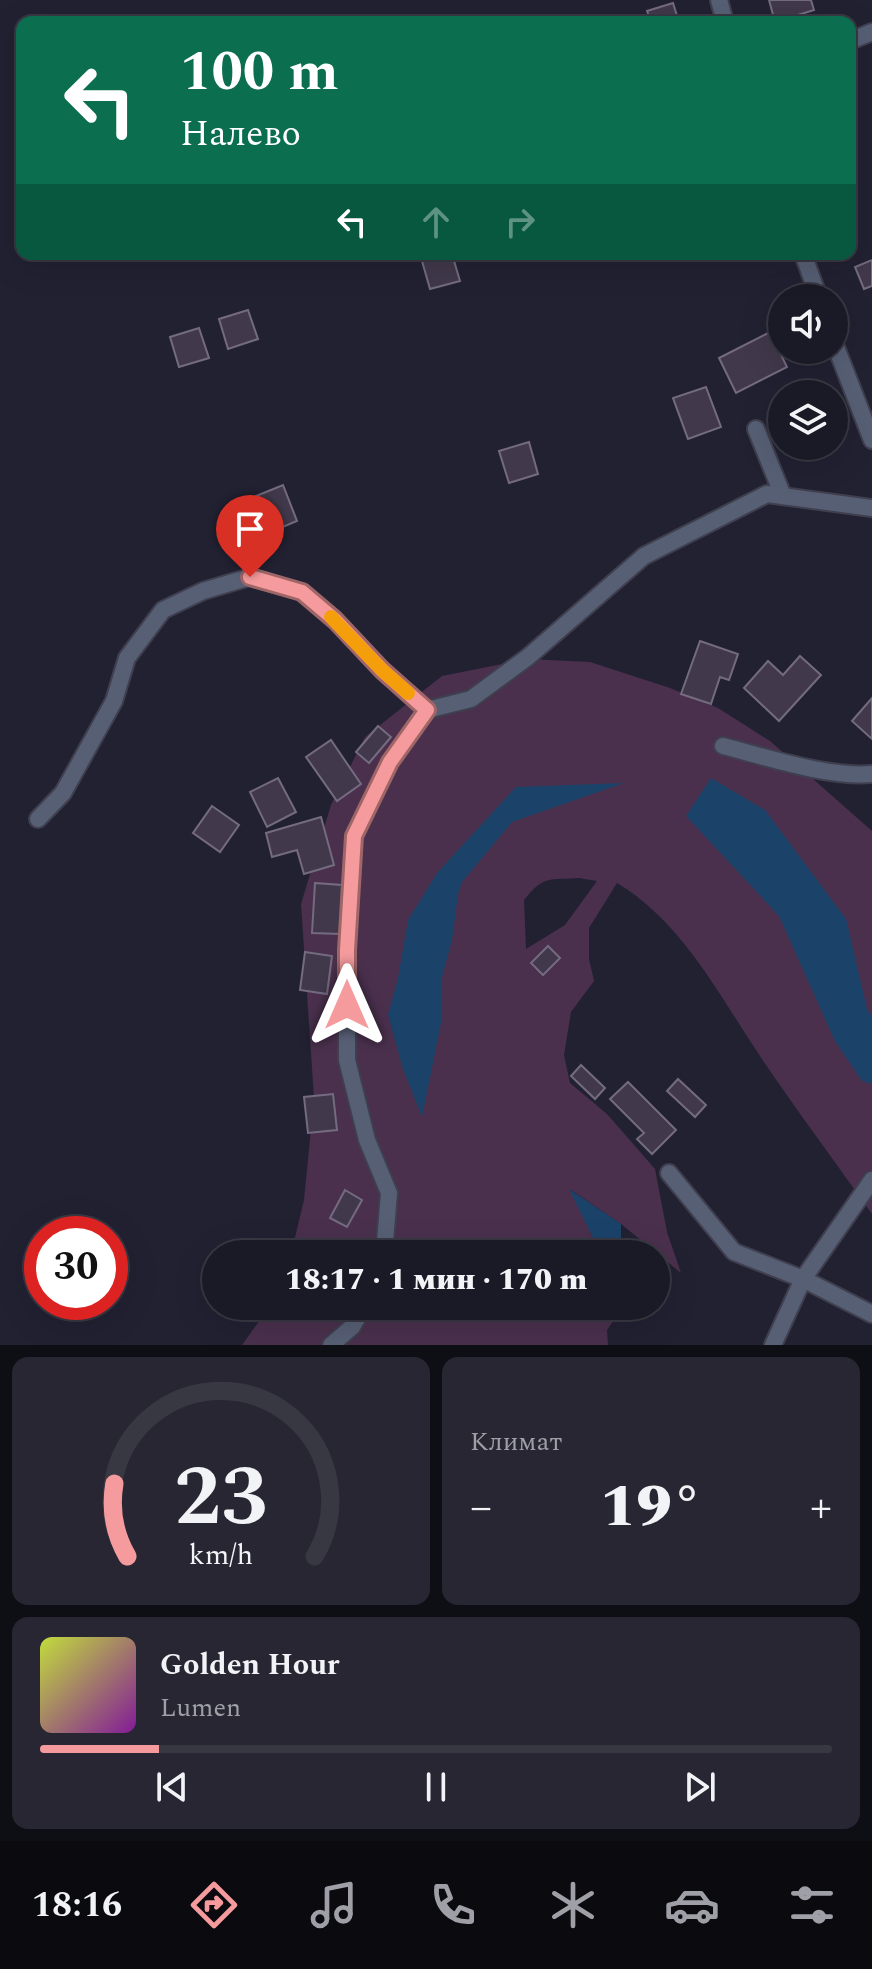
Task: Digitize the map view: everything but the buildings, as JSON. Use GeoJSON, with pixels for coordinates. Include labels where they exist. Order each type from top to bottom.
{"type":"FeatureCollection","features":[{"type":"Feature","properties":{"kind":"street"},"geometry":{"type":"LineString","coordinates":[[805,260],[814,284]]}},
{"type":"Feature","properties":{"kind":"street"},"geometry":{"type":"LineString","coordinates":[[843,364],[872,440]]}},
{"type":"Feature","properties":{"kind":"street"},"geometry":{"type":"LineString","coordinates":[[756,429],[783,496]]}},
{"type":"Feature","properties":{"kind":"street"},"geometry":{"type":"LineString","coordinates":[[385,1240],[389,1193],[367,1140],[347,1060],[347,950],[354,836],[390,762],[427,710],[471,699],[528,657],[644,556],[767,494],[872,508]]}},
{"type":"Feature","properties":{"kind":"street"},"geometry":{"type":"LineString","coordinates":[[38,819],[63,793],[114,701],[127,658],[163,610],[203,591],[250,577],[302,592],[427,710]]}},
{"type":"Feature","properties":{"kind":"street"},"geometry":{"type":"LineString","coordinates":[[723,746],[841,773],[872,774]]}},
{"type":"Feature","properties":{"kind":"street"},"geometry":{"type":"LineString","coordinates":[[669,1173],[734,1252],[803,1279],[872,1314]]}},
{"type":"Feature","properties":{"kind":"street"},"geometry":{"type":"LineString","coordinates":[[773,1345],[803,1279],[872,1180]]}},
{"type":"Feature","properties":{"kind":"street"},"geometry":{"type":"LineString","coordinates":[[331,1345],[356,1320]]}},
{"type":"Feature","properties":{"kind":"shaded area"},"geometry":{"type":"Polygon","coordinates":[[[527,659],[590,662],[670,688],[718,708],[770,741],[872,831],[872,1214],[696,960],[660,917],[617,883],[589,928],[589,959],[594,981],[571,1012],[564,1055],[570,1083],[607,1114],[655,1169],[670,1240],[641,1240],[571,1190],[594,1240],[294,1240],[304,1200],[314,1098],[301,904],[331,805],[365,737],[442,676],[527,659]],[[554,879],[537,886],[524,900],[526,949],[565,925],[597,881],[554,879]]]}},
{"type":"Feature","properties":{"kind":"shaded area"},"geometry":{"type":"Polygon","coordinates":[[[670,1241],[681,1273],[670,1264],[670,1241]]]}},
{"type":"Feature","properties":{"kind":"shaded area"},"geometry":{"type":"Polygon","coordinates":[[[260,1320],[614,1320],[607,1330],[608,1345],[242,1345],[260,1320]]]}},
{"type":"Feature","properties":{"kind":"water"},"geometry":{"type":"Polygon","coordinates":[[[711,778],[765,810],[846,919],[867,1009],[872,1017],[872,1084],[862,1081],[835,1041],[779,916],[686,816],[711,778]]]}},
{"type":"Feature","properties":{"kind":"water"},"geometry":{"type":"Polygon","coordinates":[[[624,783],[512,822],[462,882],[442,977],[441,1023],[422,1117],[403,1069],[388,1015],[408,920],[437,873],[516,787],[624,783]]]}},
{"type":"Feature","properties":{"kind":"water"},"geometry":{"type":"Polygon","coordinates":[[[569,1189],[621,1224],[621,1240],[594,1240],[569,1189]]]}},
{"type":"Feature","properties":{"kind":"slow traffic"},"geometry":{"type":"LineString","coordinates":[[331,617],[408,693]]}},
{"type":"Feature","properties":{"kind":"route"},"geometry":{"type":"LineString","coordinates":[[250,577],[302,592],[427,710],[390,762],[354,836],[347,1005]]}}]}
